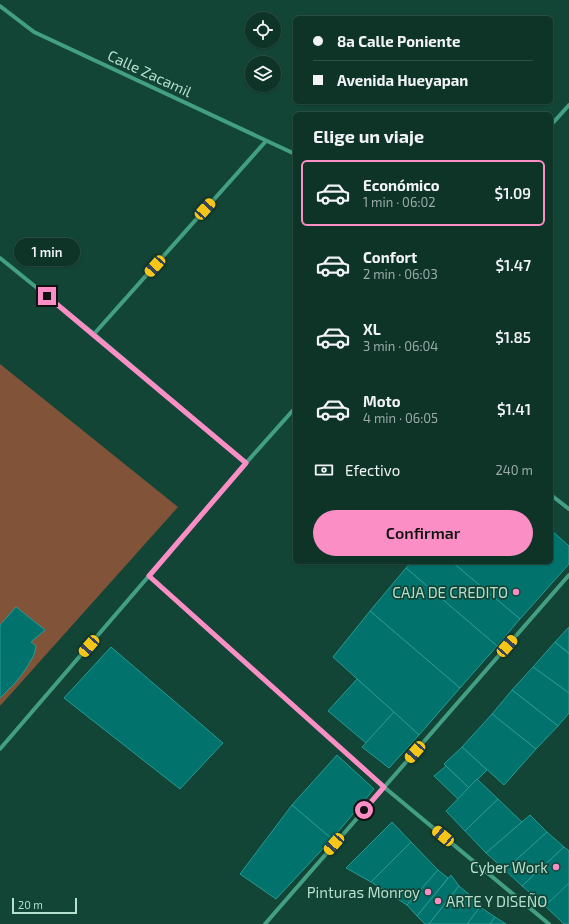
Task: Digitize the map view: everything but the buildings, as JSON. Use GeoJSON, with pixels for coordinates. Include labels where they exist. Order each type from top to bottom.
{"type":"FeatureCollection","features":[{"type":"Feature","properties":{"kind":"street","name":"Calle Zacamil"},"geometry":{"type":"LineString","coordinates":[[0,6],[34,32],[293,153]]}},
{"type":"Feature","properties":{"kind":"street"},"geometry":{"type":"LineString","coordinates":[[553,123],[569,106]]}},
{"type":"Feature","properties":{"kind":"street"},"geometry":{"type":"LineString","coordinates":[[94,334],[266,141]]}},
{"type":"Feature","properties":{"kind":"street"},"geometry":{"type":"LineString","coordinates":[[0,258],[94,334],[246,463]]}},
{"type":"Feature","properties":{"kind":"street"},"geometry":{"type":"LineString","coordinates":[[0,749],[293,410]]}},
{"type":"Feature","properties":{"kind":"street"},"geometry":{"type":"LineString","coordinates":[[553,497],[569,509]]}},
{"type":"Feature","properties":{"kind":"street"},"geometry":{"type":"LineString","coordinates":[[265,924],[569,575]]}},
{"type":"Feature","properties":{"kind":"street"},"geometry":{"type":"LineString","coordinates":[[149,576],[384,787],[548,924]]}},
{"type":"Feature","properties":{"kind":"shaded area"},"geometry":{"type":"Polygon","coordinates":[[[0,364],[178,507],[0,706],[0,364]]]}},
{"type":"Feature","properties":{"kind":"place","name":"CAJA DE CREDITO"},"geometry":{"type":"Point","coordinates":[516,592]}},
{"type":"Feature","properties":{"kind":"place","name":"Cyber Work"},"geometry":{"type":"Point","coordinates":[556,867]}},
{"type":"Feature","properties":{"kind":"place","name":"Pinturas Monroy"},"geometry":{"type":"Point","coordinates":[428,892]}},
{"type":"Feature","properties":{"kind":"place","name":"ARTE Y DISEÑO"},"geometry":{"type":"Point","coordinates":[438,901]}},
{"type":"Feature","properties":{"kind":"route"},"geometry":{"type":"LineString","coordinates":[[47,296],[246,463],[149,576],[384,787],[364,810]]}}]}
